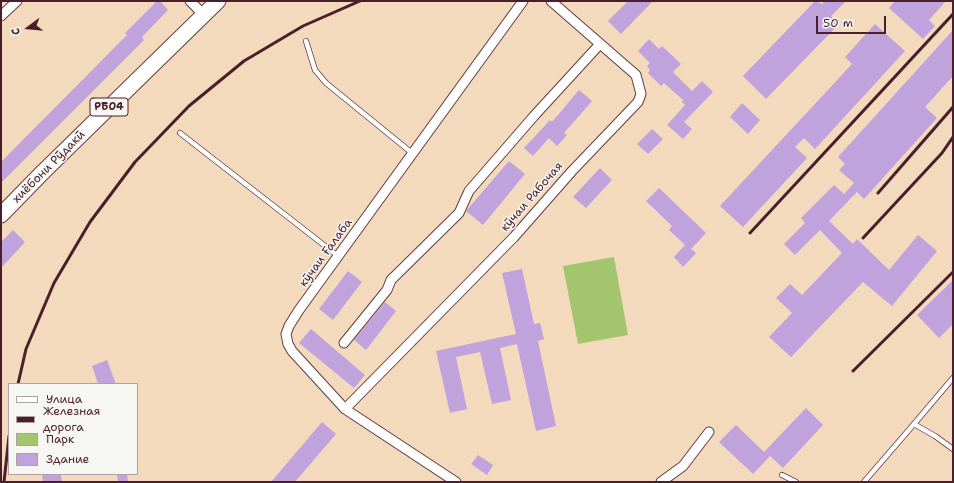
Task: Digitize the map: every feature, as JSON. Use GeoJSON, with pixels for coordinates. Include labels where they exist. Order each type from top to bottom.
{"type":"FeatureCollection","features":[{"type":"Feature","properties":{"kind":"main road","name":"хиёбони Рӯдакӣ"},"geometry":{"type":"LineString","coordinates":[[1,215],[218,1]]}},
{"type":"Feature","properties":{"kind":"street"},"geometry":{"type":"LineString","coordinates":[[1,16],[17,1]]}},
{"type":"Feature","properties":{"kind":"street"},"geometry":{"type":"LineString","coordinates":[[190,1],[204,15]]}},
{"type":"Feature","properties":{"kind":"street","name":"кӯчаи Ғалаба"},"geometry":{"type":"LineString","coordinates":[[456,482],[345,409],[292,351],[286,339],[289,326],[295,315],[523,1]]}},
{"type":"Feature","properties":{"kind":"street","name":"кӯчаи Рабочая"},"geometry":{"type":"LineString","coordinates":[[345,409],[514,237],[572,170],[638,102],[641,94],[636,75],[550,1]]}},
{"type":"Feature","properties":{"kind":"street"},"geometry":{"type":"LineString","coordinates":[[344,343],[387,290],[391,280],[459,213],[469,191],[534,116],[600,44]]}},
{"type":"Feature","properties":{"kind":"street"},"geometry":{"type":"LineString","coordinates":[[661,482],[683,466],[709,432]]}},
{"type":"Feature","properties":{"kind":"lane"},"geometry":{"type":"LineString","coordinates":[[306,41],[315,70],[326,82],[412,153]]}},
{"type":"Feature","properties":{"kind":"lane"},"geometry":{"type":"LineString","coordinates":[[180,133],[338,256]]}},
{"type":"Feature","properties":{"kind":"lane"},"geometry":{"type":"LineString","coordinates":[[864,482],[953,378]]}},
{"type":"Feature","properties":{"kind":"lane"},"geometry":{"type":"LineString","coordinates":[[914,424],[952,447]]}},
{"type":"Feature","properties":{"kind":"lane"},"geometry":{"type":"LineString","coordinates":[[782,475],[796,482]]}},
{"type":"Feature","properties":{"kind":"green space"},"geometry":{"type":"Polygon","coordinates":[[[614,257],[628,335],[578,344],[563,266],[614,257]]]}},
{"type":"Feature","properties":{"kind":"building"},"geometry":{"type":"Polygon","coordinates":[[[157,1],[160,1],[168,10],[142,37],[144,40],[1,183],[1,162],[127,35],[125,33],[157,1]]]}},
{"type":"Feature","properties":{"kind":"building"},"geometry":{"type":"Polygon","coordinates":[[[628,1],[653,1],[621,34],[608,21],[628,1]]]}},
{"type":"Feature","properties":{"kind":"building"},"geometry":{"type":"Polygon","coordinates":[[[815,1],[822,4],[825,1],[846,1],[831,16],[839,24],[766,99],[743,76],[815,1]]]}},
{"type":"Feature","properties":{"kind":"building"},"geometry":{"type":"Polygon","coordinates":[[[895,1],[946,1],[929,20],[935,26],[923,39],[889,8],[895,1]]]}},
{"type":"Feature","properties":{"kind":"building"},"geometry":{"type":"Polygon","coordinates":[[[875,24],[905,51],[815,149],[804,138],[795,147],[807,158],[743,227],[720,206],[852,64],[845,57],[875,24]]]}},
{"type":"Feature","properties":{"kind":"building"},"geometry":{"type":"Polygon","coordinates":[[[953,30],[953,76],[925,107],[937,118],[864,199],[857,192],[829,221],[853,244],[857,239],[889,270],[918,235],[937,251],[892,306],[863,282],[791,357],[769,337],[792,313],[776,298],[790,284],[802,295],[842,253],[820,230],[795,255],[784,244],[805,223],[801,218],[834,185],[844,194],[854,183],[839,170],[845,164],[838,157],[953,30]]]}},
{"type":"Feature","properties":{"kind":"building"},"geometry":{"type":"Polygon","coordinates":[[[649,39],[659,49],[662,46],[681,64],[673,72],[692,91],[702,81],[713,92],[684,122],[692,129],[683,139],[667,125],[685,105],[682,102],[683,100],[664,83],[661,86],[648,73],[650,70],[647,66],[650,63],[638,51],[649,39]]]}},
{"type":"Feature","properties":{"kind":"building"},"geometry":{"type":"Polygon","coordinates":[[[579,90],[592,101],[564,133],[567,135],[557,146],[549,138],[533,156],[524,148],[550,120],[552,122],[579,90]]]}},
{"type":"Feature","properties":{"kind":"building"},"geometry":{"type":"Polygon","coordinates":[[[742,103],[760,120],[748,134],[730,117],[742,103]]]}},
{"type":"Feature","properties":{"kind":"building"},"geometry":{"type":"Polygon","coordinates":[[[652,129],[663,139],[648,154],[637,144],[652,129]]]}},
{"type":"Feature","properties":{"kind":"building"},"geometry":{"type":"Polygon","coordinates":[[[509,161],[525,174],[483,225],[466,211],[509,161]]]}},
{"type":"Feature","properties":{"kind":"building"},"geometry":{"type":"Polygon","coordinates":[[[600,168],[612,180],[586,208],[573,197],[600,168]]]}},
{"type":"Feature","properties":{"kind":"building"},"geometry":{"type":"Polygon","coordinates":[[[659,188],[706,233],[691,249],[696,253],[683,267],[674,257],[685,245],[669,230],[672,226],[646,201],[659,188]]]}},
{"type":"Feature","properties":{"kind":"building"},"geometry":{"type":"Polygon","coordinates":[[[13,230],[25,242],[1,268],[1,242],[13,230]]]}},
{"type":"Feature","properties":{"kind":"building"},"geometry":{"type":"Polygon","coordinates":[[[522,269],[534,324],[540,323],[544,339],[538,341],[556,426],[536,431],[517,344],[500,348],[511,400],[492,404],[480,352],[456,357],[467,409],[450,413],[436,351],[516,334],[502,273],[522,269]]]}},
{"type":"Feature","properties":{"kind":"building"},"geometry":{"type":"Polygon","coordinates":[[[348,271],[362,282],[333,320],[319,309],[348,271]]]}},
{"type":"Feature","properties":{"kind":"building"},"geometry":{"type":"Polygon","coordinates":[[[953,280],[953,324],[939,338],[917,315],[953,280]]]}},
{"type":"Feature","properties":{"kind":"building"},"geometry":{"type":"Polygon","coordinates":[[[385,302],[396,311],[366,350],[354,340],[385,302]]]}},
{"type":"Feature","properties":{"kind":"building"},"geometry":{"type":"Polygon","coordinates":[[[311,329],[365,375],[354,388],[299,343],[311,329]]]}},
{"type":"Feature","properties":{"kind":"building"},"geometry":{"type":"Polygon","coordinates":[[[107,360],[116,383],[98,383],[92,366],[107,360]]]}},
{"type":"Feature","properties":{"kind":"building"},"geometry":{"type":"Polygon","coordinates":[[[806,408],[823,425],[783,468],[770,456],[753,474],[719,442],[736,425],[764,452],[806,408]]]}},
{"type":"Feature","properties":{"kind":"building"},"geometry":{"type":"Polygon","coordinates":[[[322,422],[336,434],[295,482],[271,482],[322,422]]]}},
{"type":"Feature","properties":{"kind":"building"},"geometry":{"type":"Polygon","coordinates":[[[478,455],[493,465],[487,475],[471,464],[478,455]]]}},
{"type":"Feature","properties":{"kind":"building"},"geometry":{"type":"Polygon","coordinates":[[[42,475],[61,475],[62,482],[43,482],[42,475]]]}},
{"type":"Feature","properties":{"kind":"building"},"geometry":{"type":"Polygon","coordinates":[[[117,475],[127,475],[128,482],[118,482],[117,475]]]}},
{"type":"Feature","properties":{"kind":"railway"},"geometry":{"type":"LineString","coordinates":[[18,383],[26,349],[54,283],[90,222],[135,162],[189,106],[244,61],[303,26],[360,1]]}},
{"type":"Feature","properties":{"kind":"railway"},"geometry":{"type":"LineString","coordinates":[[750,233],[953,14]]}},
{"type":"Feature","properties":{"kind":"railway"},"geometry":{"type":"LineString","coordinates":[[878,193],[953,107]]}},
{"type":"Feature","properties":{"kind":"railway"},"geometry":{"type":"LineString","coordinates":[[863,238],[942,153],[953,137]]}},
{"type":"Feature","properties":{"kind":"railway"},"geometry":{"type":"LineString","coordinates":[[853,371],[953,272]]}},
{"type":"Feature","properties":{"kind":"railway"},"geometry":{"type":"LineString","coordinates":[[4,482],[8,445]]}}]}
